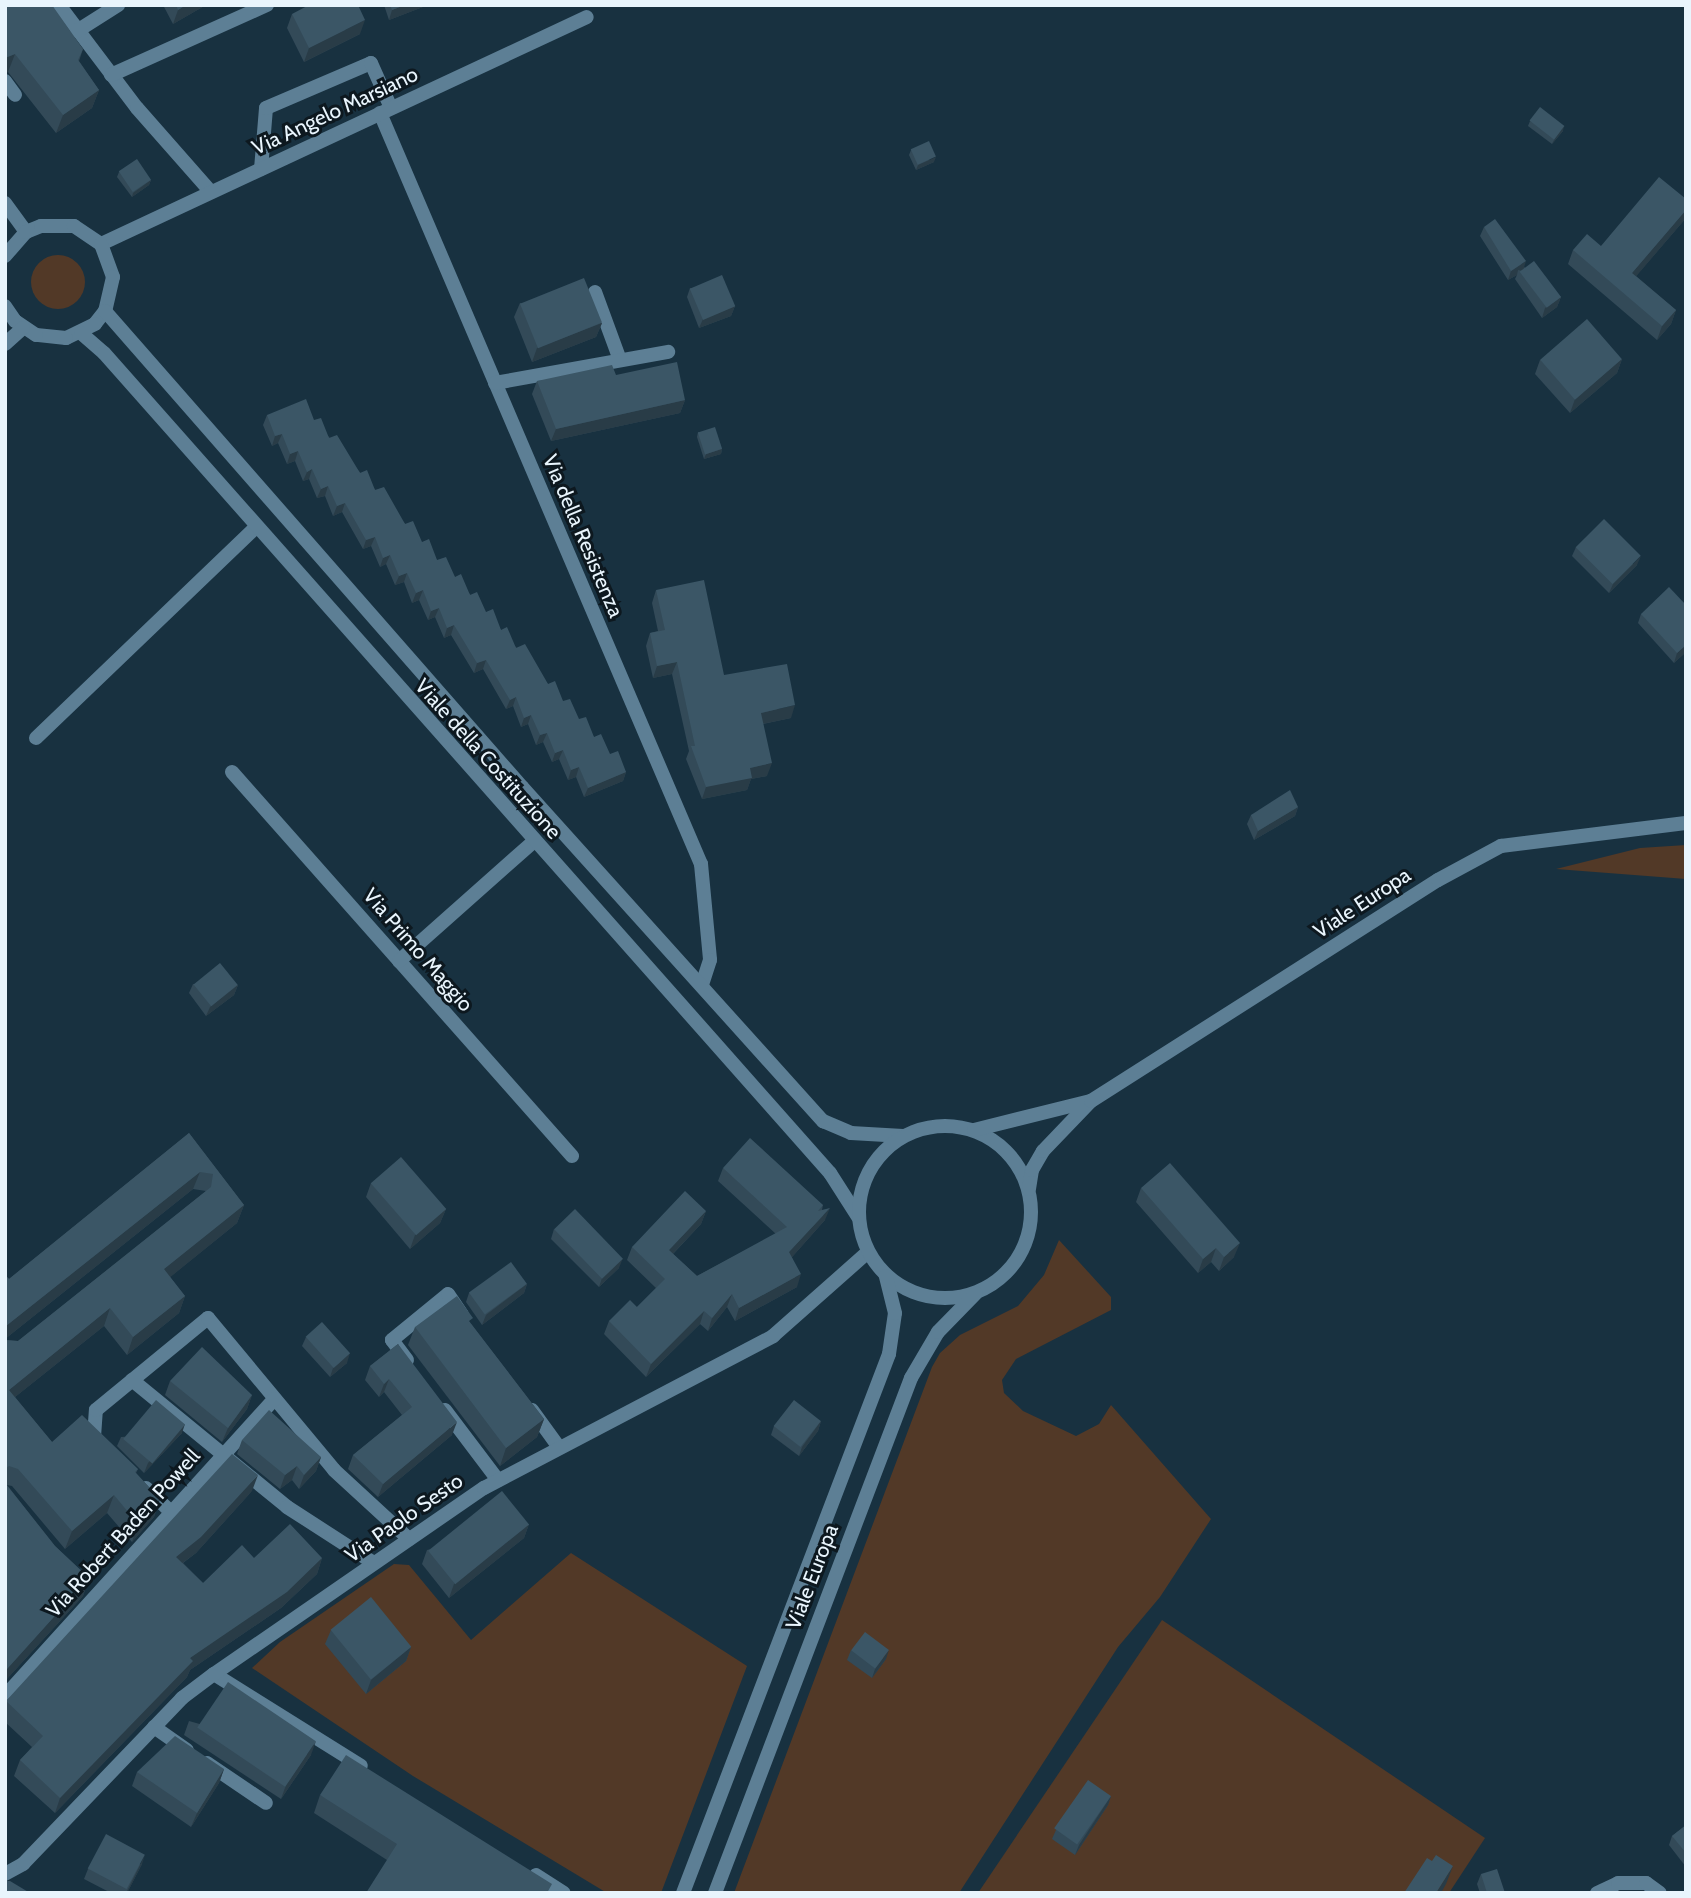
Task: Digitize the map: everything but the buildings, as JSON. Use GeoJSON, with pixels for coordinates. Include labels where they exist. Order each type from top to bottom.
{"type":"FeatureCollection","features":[{"type":"Feature","properties":{"kind":"street"},"geometry":{"type":"LineString","coordinates":[[59,5],[111,75],[211,192]]}},
{"type":"Feature","properties":{"kind":"street"},"geometry":{"type":"LineString","coordinates":[[77,31],[118,5]]}},
{"type":"Feature","properties":{"kind":"street"},"geometry":{"type":"LineString","coordinates":[[111,75],[267,5]]}},
{"type":"Feature","properties":{"kind":"street","name":"Via Angelo Marsiano"},"geometry":{"type":"LineString","coordinates":[[101,244],[587,16]]}},
{"type":"Feature","properties":{"kind":"street","name":"Via della Resistenza"},"geometry":{"type":"LineString","coordinates":[[261,169],[266,108],[371,62],[386,111],[495,383],[701,864],[710,960],[702,984]]}},
{"type":"Feature","properties":{"kind":"street"},"geometry":{"type":"LineString","coordinates":[[5,81],[15,95]]}},
{"type":"Feature","properties":{"kind":"street"},"geometry":{"type":"LineString","coordinates":[[5,202],[26,232]]}},
{"type":"Feature","properties":{"kind":"street"},"geometry":{"type":"LineString","coordinates":[[5,256],[26,232],[41,226],[74,226],[101,244],[114,277],[105,311],[81,333],[51,338],[23,328],[6,310]]}},
{"type":"Feature","properties":{"kind":"street"},"geometry":{"type":"LineString","coordinates":[[595,292],[620,360]]}},
{"type":"Feature","properties":{"kind":"street","name":"Viale della Costituzione"},"geometry":{"type":"LineString","coordinates":[[105,311],[522,787],[823,1121],[851,1133],[902,1136]]}},
{"type":"Feature","properties":{"kind":"street"},"geometry":{"type":"LineString","coordinates":[[5,344],[23,328]]}},
{"type":"Feature","properties":{"kind":"street","name":"Viale della Costituzione"},"geometry":{"type":"LineString","coordinates":[[81,333],[104,353],[533,842],[831,1172],[858,1217]]}},
{"type":"Feature","properties":{"kind":"street"},"geometry":{"type":"LineString","coordinates":[[495,383],[668,352]]}},
{"type":"Feature","properties":{"kind":"street"},"geometry":{"type":"LineString","coordinates":[[36,738],[255,528]]}},
{"type":"Feature","properties":{"kind":"street","name":"Via Primo Maggio"},"geometry":{"type":"LineString","coordinates":[[232,772],[572,1156]]}},
{"type":"Feature","properties":{"kind":"street","name":"Viale Europa"},"geometry":{"type":"LineString","coordinates":[[1029,1189],[1032,1170],[1043,1151],[1091,1101],[1438,880],[1501,846],[1686,823]]}},
{"type":"Feature","properties":{"kind":"street"},"geometry":{"type":"LineString","coordinates":[[399,961],[533,842]]}},
{"type":"Feature","properties":{"kind":"street","name":"Viale Europa"},"geometry":{"type":"LineString","coordinates":[[974,1130],[1091,1101]]}},
{"type":"Feature","properties":{"kind":"street"},"geometry":{"type":"LineString","coordinates":[[925,1127],[974,1130],[1003,1147],[1029,1189],[1032,1214],[1021,1251],[998,1281],[976,1293],[929,1297],[886,1276],[868,1252],[858,1217],[859,1198],[869,1170],[886,1147],[902,1136],[925,1127]]}},
{"type":"Feature","properties":{"kind":"street","name":"Via Paolo Sesto"},"geometry":{"type":"LineString","coordinates":[[5,1874],[23,1864],[154,1727],[214,1674],[498,1480],[558,1446],[773,1336],[868,1252]]}},
{"type":"Feature","properties":{"kind":"street","name":"Viale Europa"},"geometry":{"type":"LineString","coordinates":[[683,1893],[888,1354],[895,1313],[886,1276]]}},
{"type":"Feature","properties":{"kind":"street","name":"Viale Europa"},"geometry":{"type":"LineString","coordinates":[[715,1893],[911,1378],[938,1332],[976,1293]]}},
{"type":"Feature","properties":{"kind":"street"},"geometry":{"type":"LineString","coordinates":[[416,1372],[392,1340],[447,1294],[471,1327]]}},
{"type":"Feature","properties":{"kind":"street"},"geometry":{"type":"LineString","coordinates":[[113,1455],[93,1437],[96,1410],[208,1318],[274,1399],[367,1505],[409,1539]]}},
{"type":"Feature","properties":{"kind":"street"},"geometry":{"type":"LineString","coordinates":[[132,1380],[287,1507],[374,1563]]}},
{"type":"Feature","properties":{"kind":"street"},"geometry":{"type":"LineString","coordinates":[[519,1392],[558,1446]]}},
{"type":"Feature","properties":{"kind":"street"},"geometry":{"type":"LineString","coordinates":[[433,1394],[498,1480]]}},
{"type":"Feature","properties":{"kind":"street","name":"Via Robert Baden Powell"},"geometry":{"type":"LineString","coordinates":[[5,1696],[94,1588],[274,1399]]}},
{"type":"Feature","properties":{"kind":"street"},"geometry":{"type":"LineString","coordinates":[[132,1474],[170,1511]]}},
{"type":"Feature","properties":{"kind":"street"},"geometry":{"type":"LineString","coordinates":[[214,1674],[377,1776]]}},
{"type":"Feature","properties":{"kind":"street"},"geometry":{"type":"LineString","coordinates":[[154,1727],[267,1803]]}},
{"type":"Feature","properties":{"kind":"street"},"geometry":{"type":"LineString","coordinates":[[517,1864],[564,1893]]}},
{"type":"Feature","properties":{"kind":"street"},"geometry":{"type":"LineString","coordinates":[[1597,1893],[1618,1882],[1646,1883],[1660,1893]]}},
{"type":"Feature","properties":{"kind":"shaded area"},"geometry":{"type":"Polygon","coordinates":[[[58,255],[77,263],[85,282],[77,301],[58,309],[39,301],[31,282],[39,263],[58,255]]]}},
{"type":"Feature","properties":{"kind":"shaded area"},"geometry":{"type":"Polygon","coordinates":[[[1686,845],[1686,879],[1556,869],[1640,848],[1686,845]]]}},
{"type":"Feature","properties":{"kind":"shaded area"},"geometry":{"type":"Polygon","coordinates":[[[1059,1240],[1111,1297],[1111,1310],[1016,1359],[1002,1380],[1004,1393],[1023,1411],[1076,1436],[1099,1424],[1111,1405],[1211,1519],[1160,1597],[1118,1647],[959,1893],[734,1893],[932,1367],[940,1353],[960,1335],[1018,1306],[1044,1275],[1059,1240]]]}},
{"type":"Feature","properties":{"kind":"shaded area"},"geometry":{"type":"Polygon","coordinates":[[[571,1553],[747,1666],[661,1893],[607,1893],[413,1776],[252,1668],[280,1642],[394,1564],[409,1565],[471,1640],[571,1553]]]}},
{"type":"Feature","properties":{"kind":"shaded area"},"geometry":{"type":"Polygon","coordinates":[[[1162,1620],[1485,1838],[1449,1893],[978,1893],[1162,1620]]]}}]}
